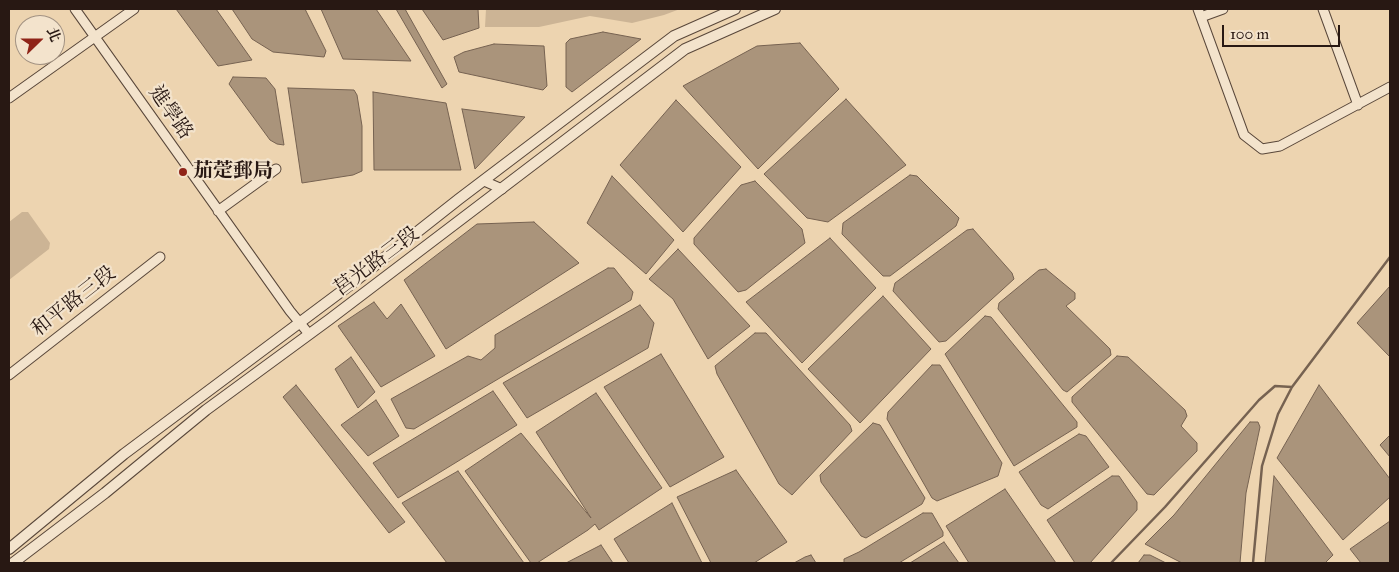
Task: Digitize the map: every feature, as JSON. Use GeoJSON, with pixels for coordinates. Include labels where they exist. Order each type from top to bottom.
{"type":"FeatureCollection","features":[{"type":"Feature","properties":{"kind":"street","name":"進學路"},"geometry":{"type":"LineString","coordinates":[[75,9],[218,211],[309,334]]}},
{"type":"Feature","properties":{"kind":"street"},"geometry":{"type":"LineString","coordinates":[[9,98],[134,9]]}},
{"type":"Feature","properties":{"kind":"street","name":"莒光路三段"},"geometry":{"type":"LineString","coordinates":[[9,549],[124,454],[219,384],[674,36],[735,9]]}},
{"type":"Feature","properties":{"kind":"street","name":"莒光路三段"},"geometry":{"type":"LineString","coordinates":[[13,563],[105,493],[206,410],[502,189],[685,49],[775,9]]}},
{"type":"Feature","properties":{"kind":"street"},"geometry":{"type":"LineString","coordinates":[[1224,9],[1200,13],[1244,135],[1262,149],[1280,146],[1390,87]]}},
{"type":"Feature","properties":{"kind":"street"},"geometry":{"type":"LineString","coordinates":[[1323,9],[1358,105]]}},
{"type":"Feature","properties":{"kind":"street"},"geometry":{"type":"LineString","coordinates":[[218,211],[276,169]]}},
{"type":"Feature","properties":{"kind":"street"},"geometry":{"type":"LineString","coordinates":[[484,181],[502,189]]}},
{"type":"Feature","properties":{"kind":"street","name":"和平路三段"},"geometry":{"type":"LineString","coordinates":[[9,375],[160,257]]}},
{"type":"Feature","properties":{"kind":"shaded area"},"geometry":{"type":"Polygon","coordinates":[[[176,9],[216,9],[252,60],[218,66],[176,9]]]}},
{"type":"Feature","properties":{"kind":"shaded area"},"geometry":{"type":"Polygon","coordinates":[[[232,9],[305,9],[326,51],[324,57],[273,52],[252,39],[232,9]]]}},
{"type":"Feature","properties":{"kind":"shaded area"},"geometry":{"type":"Polygon","coordinates":[[[321,9],[376,9],[411,61],[343,59],[321,9]]]}},
{"type":"Feature","properties":{"kind":"shaded area"},"geometry":{"type":"Polygon","coordinates":[[[396,9],[405,9],[447,84],[442,88],[396,9]]]}},
{"type":"Feature","properties":{"kind":"shaded area"},"geometry":{"type":"Polygon","coordinates":[[[422,9],[478,9],[479,28],[443,40],[422,9]]]}},
{"type":"Feature","properties":{"kind":"shaded area"},"geometry":{"type":"Polygon","coordinates":[[[486,9],[680,9],[632,23],[590,16],[539,27],[485,27],[486,9]]]}},
{"type":"Feature","properties":{"kind":"shaded area"},"geometry":{"type":"Polygon","coordinates":[[[603,32],[641,39],[572,92],[566,87],[566,43],[570,39],[603,32]]]}},
{"type":"Feature","properties":{"kind":"shaded area"},"geometry":{"type":"Polygon","coordinates":[[[800,43],[839,89],[758,169],[683,86],[757,46],[800,43]]]}},
{"type":"Feature","properties":{"kind":"shaded area"},"geometry":{"type":"Polygon","coordinates":[[[494,44],[544,46],[547,86],[543,90],[459,72],[454,57],[464,52],[494,44]]]}},
{"type":"Feature","properties":{"kind":"shaded area"},"geometry":{"type":"Polygon","coordinates":[[[233,77],[266,78],[275,89],[284,145],[270,140],[229,84],[233,77]]]}},
{"type":"Feature","properties":{"kind":"shaded area"},"geometry":{"type":"Polygon","coordinates":[[[288,88],[354,90],[357,95],[362,126],[362,171],[353,175],[302,183],[288,88]]]}},
{"type":"Feature","properties":{"kind":"shaded area"},"geometry":{"type":"Polygon","coordinates":[[[373,92],[446,103],[461,170],[374,170],[373,92]]]}},
{"type":"Feature","properties":{"kind":"shaded area"},"geometry":{"type":"Polygon","coordinates":[[[846,99],[906,165],[828,222],[807,218],[764,174],[846,99]]]}},
{"type":"Feature","properties":{"kind":"shaded area"},"geometry":{"type":"Polygon","coordinates":[[[676,100],[741,167],[683,232],[620,165],[676,100]]]}},
{"type":"Feature","properties":{"kind":"shaded area"},"geometry":{"type":"Polygon","coordinates":[[[462,109],[525,117],[475,169],[462,109]]]}},
{"type":"Feature","properties":{"kind":"shaded area"},"geometry":{"type":"Polygon","coordinates":[[[910,175],[917,176],[959,218],[956,226],[890,276],[883,276],[842,234],[843,223],[910,175]]]}},
{"type":"Feature","properties":{"kind":"shaded area"},"geometry":{"type":"Polygon","coordinates":[[[612,176],[674,240],[646,274],[587,223],[612,176]]]}},
{"type":"Feature","properties":{"kind":"shaded area"},"geometry":{"type":"Polygon","coordinates":[[[755,181],[802,229],[805,243],[746,290],[738,292],[694,244],[694,238],[741,185],[755,181]]]}},
{"type":"Feature","properties":{"kind":"shaded area"},"geometry":{"type":"Polygon","coordinates":[[[22,212],[28,212],[50,243],[49,249],[9,280],[9,222],[22,212]]]}},
{"type":"Feature","properties":{"kind":"shaded area"},"geometry":{"type":"Polygon","coordinates":[[[534,222],[579,263],[446,349],[404,280],[477,224],[534,222]]]}},
{"type":"Feature","properties":{"kind":"shaded area"},"geometry":{"type":"Polygon","coordinates":[[[973,229],[1012,273],[1014,279],[946,341],[939,342],[893,291],[895,283],[967,230],[973,229]]]}},
{"type":"Feature","properties":{"kind":"shaded area"},"geometry":{"type":"Polygon","coordinates":[[[830,238],[876,288],[802,363],[746,302],[830,238]]]}},
{"type":"Feature","properties":{"kind":"shaded area"},"geometry":{"type":"Polygon","coordinates":[[[678,249],[750,326],[708,359],[673,299],[649,279],[678,249]]]}},
{"type":"Feature","properties":{"kind":"shaded area"},"geometry":{"type":"Polygon","coordinates":[[[608,268],[614,268],[633,292],[631,300],[414,429],[406,428],[391,399],[468,356],[481,360],[495,348],[495,335],[608,268]]]}},
{"type":"Feature","properties":{"kind":"shaded area"},"geometry":{"type":"Polygon","coordinates":[[[1046,269],[1075,293],[1075,299],[1066,306],[1110,349],[1111,355],[1067,392],[1063,390],[998,309],[999,303],[1039,270],[1046,269]]]}},
{"type":"Feature","properties":{"kind":"shaded area"},"geometry":{"type":"Polygon","coordinates":[[[1390,286],[1390,357],[1357,323],[1390,286]]]}},
{"type":"Feature","properties":{"kind":"shaded area"},"geometry":{"type":"Polygon","coordinates":[[[883,296],[931,349],[860,423],[808,369],[883,296]]]}},
{"type":"Feature","properties":{"kind":"shaded area"},"geometry":{"type":"Polygon","coordinates":[[[374,302],[387,319],[401,304],[435,356],[381,387],[338,326],[374,302]]]}},
{"type":"Feature","properties":{"kind":"shaded area"},"geometry":{"type":"Polygon","coordinates":[[[640,305],[654,323],[648,348],[527,418],[503,383],[640,305]]]}},
{"type":"Feature","properties":{"kind":"shaded area"},"geometry":{"type":"Polygon","coordinates":[[[985,316],[991,317],[1077,422],[1077,427],[1014,466],[945,354],[985,316]]]}},
{"type":"Feature","properties":{"kind":"shaded area"},"geometry":{"type":"Polygon","coordinates":[[[755,333],[766,333],[850,425],[852,431],[792,495],[779,484],[717,374],[715,366],[755,333]]]}},
{"type":"Feature","properties":{"kind":"shaded area"},"geometry":{"type":"Polygon","coordinates":[[[661,354],[724,457],[670,487],[604,387],[661,354]]]}},
{"type":"Feature","properties":{"kind":"shaded area"},"geometry":{"type":"Polygon","coordinates":[[[1117,356],[1128,357],[1185,410],[1187,416],[1181,426],[1197,443],[1197,451],[1154,495],[1147,494],[1072,402],[1072,397],[1117,356]]]}},
{"type":"Feature","properties":{"kind":"shaded area"},"geometry":{"type":"Polygon","coordinates":[[[351,357],[375,392],[358,408],[335,369],[351,357]]]}},
{"type":"Feature","properties":{"kind":"shaded area"},"geometry":{"type":"Polygon","coordinates":[[[932,365],[940,365],[1002,463],[998,476],[937,501],[932,498],[887,419],[888,412],[932,365]]]}},
{"type":"Feature","properties":{"kind":"shaded area"},"geometry":{"type":"Polygon","coordinates":[[[296,385],[405,522],[389,533],[283,397],[296,385]]]}},
{"type":"Feature","properties":{"kind":"shaded area"},"geometry":{"type":"Polygon","coordinates":[[[1319,385],[1390,479],[1390,497],[1343,540],[1277,458],[1319,385]]]}},
{"type":"Feature","properties":{"kind":"shaded area"},"geometry":{"type":"Polygon","coordinates":[[[493,391],[517,425],[398,498],[373,463],[493,391]]]}},
{"type":"Feature","properties":{"kind":"shaded area"},"geometry":{"type":"Polygon","coordinates":[[[596,393],[662,488],[599,530],[595,524],[537,563],[531,563],[465,471],[521,433],[591,518],[536,432],[596,393]]]}},
{"type":"Feature","properties":{"kind":"shaded area"},"geometry":{"type":"Polygon","coordinates":[[[376,400],[399,436],[368,456],[341,425],[376,400]]]}},
{"type":"Feature","properties":{"kind":"shaded area"},"geometry":{"type":"Polygon","coordinates":[[[1250,422],[1258,422],[1260,427],[1246,493],[1240,563],[1182,563],[1145,544],[1174,515],[1250,422]]]}},
{"type":"Feature","properties":{"kind":"shaded area"},"geometry":{"type":"Polygon","coordinates":[[[873,423],[880,425],[925,498],[922,504],[866,538],[861,536],[821,482],[820,475],[873,423]]]}},
{"type":"Feature","properties":{"kind":"shaded area"},"geometry":{"type":"Polygon","coordinates":[[[1079,434],[1086,436],[1109,467],[1048,509],[1041,505],[1019,472],[1079,434]]]}},
{"type":"Feature","properties":{"kind":"shaded area"},"geometry":{"type":"Polygon","coordinates":[[[1390,435],[1390,457],[1380,445],[1390,435]]]}},
{"type":"Feature","properties":{"kind":"shaded area"},"geometry":{"type":"Polygon","coordinates":[[[736,470],[787,542],[754,563],[711,563],[677,497],[736,470]]]}},
{"type":"Feature","properties":{"kind":"shaded area"},"geometry":{"type":"Polygon","coordinates":[[[458,471],[524,563],[447,563],[402,503],[458,471]]]}},
{"type":"Feature","properties":{"kind":"shaded area"},"geometry":{"type":"Polygon","coordinates":[[[1112,476],[1119,476],[1137,502],[1137,510],[1090,563],[1075,563],[1047,520],[1112,476]]]}},
{"type":"Feature","properties":{"kind":"shaded area"},"geometry":{"type":"Polygon","coordinates":[[[1274,476],[1333,555],[1325,563],[1265,563],[1274,476]]]}},
{"type":"Feature","properties":{"kind":"shaded area"},"geometry":{"type":"Polygon","coordinates":[[[1005,489],[1056,563],[969,563],[946,526],[1005,489]]]}},
{"type":"Feature","properties":{"kind":"shaded area"},"geometry":{"type":"Polygon","coordinates":[[[672,503],[702,563],[629,563],[614,539],[672,503]]]}},
{"type":"Feature","properties":{"kind":"shaded area"},"geometry":{"type":"Polygon","coordinates":[[[923,513],[932,513],[943,532],[943,536],[899,563],[844,563],[844,559],[923,513]]]}},
{"type":"Feature","properties":{"kind":"shaded area"},"geometry":{"type":"Polygon","coordinates":[[[1390,521],[1390,563],[1361,563],[1350,549],[1390,521]]]}},
{"type":"Feature","properties":{"kind":"shaded area"},"geometry":{"type":"Polygon","coordinates":[[[944,542],[959,563],[910,563],[944,542]]]}},
{"type":"Feature","properties":{"kind":"shaded area"},"geometry":{"type":"Polygon","coordinates":[[[601,545],[613,563],[566,563],[601,545]]]}},
{"type":"Feature","properties":{"kind":"shaded area"},"geometry":{"type":"Polygon","coordinates":[[[811,555],[816,563],[794,563],[805,557],[811,555]]]}},
{"type":"Feature","properties":{"kind":"shaded area"},"geometry":{"type":"Polygon","coordinates":[[[1144,555],[1150,555],[1166,563],[1138,563],[1144,555]]]}},
{"type":"Feature","properties":{"kind":"waterway"},"geometry":{"type":"LineString","coordinates":[[1253,563],[1262,466],[1278,414],[1292,387],[1390,257]]}},
{"type":"Feature","properties":{"kind":"waterway"},"geometry":{"type":"LineString","coordinates":[[1111,563],[1165,507],[1259,400],[1275,386],[1292,387]]}},
{"type":"Feature","properties":{"kind":"place","name":"茄萣郵局"},"geometry":{"type":"Point","coordinates":[183,172]}}]}
